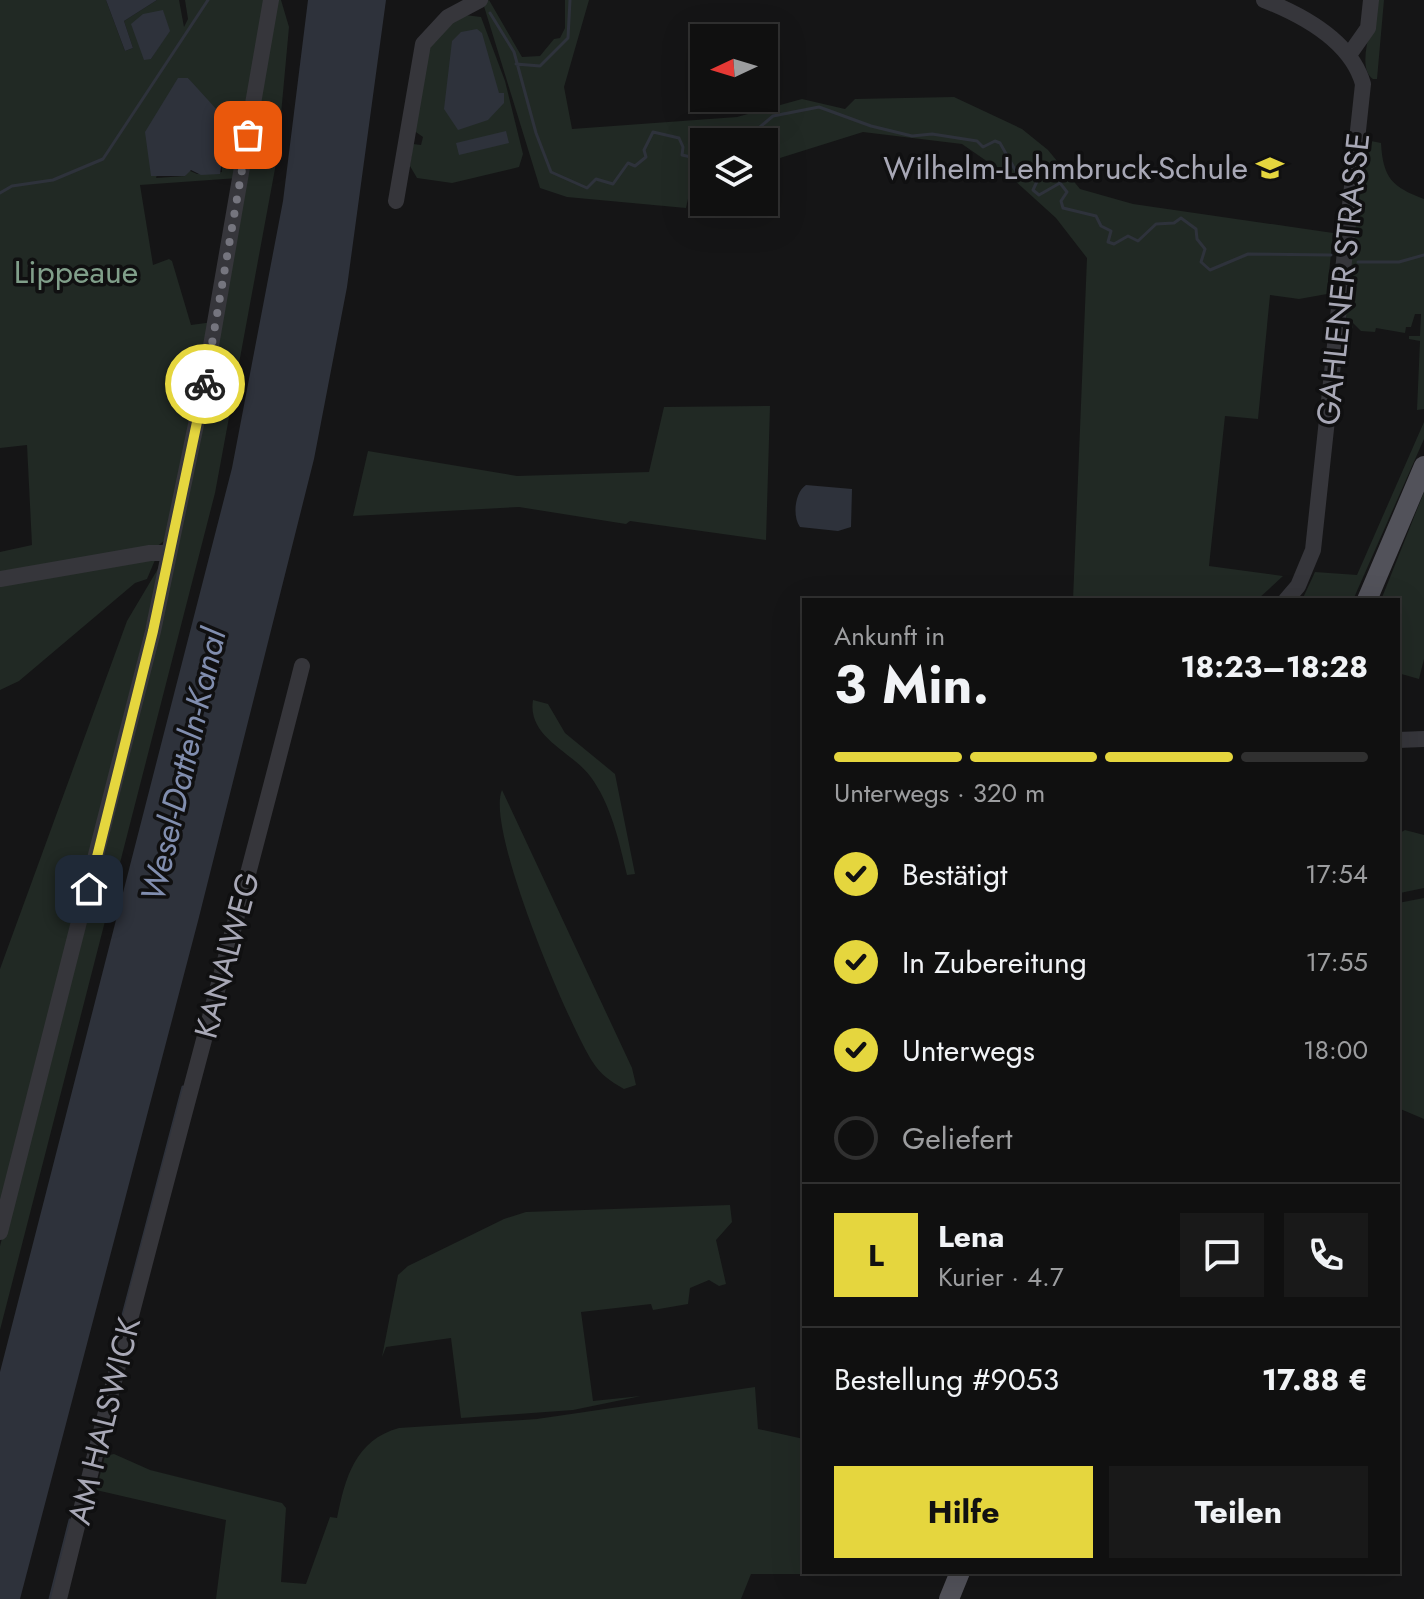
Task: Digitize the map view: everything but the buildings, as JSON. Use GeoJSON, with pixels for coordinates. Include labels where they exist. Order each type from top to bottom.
{"type":"FeatureCollection","features":[{"type":"Feature","properties":{"kind":"main road"},"geometry":{"type":"LineString","coordinates":[[1368,598],[1424,466]]}},
{"type":"Feature","properties":{"kind":"main road"},"geometry":{"type":"LineString","coordinates":[[949,1599],[959,1574]]}},
{"type":"Feature","properties":{"kind":"street"},"geometry":{"type":"LineString","coordinates":[[0,1232],[117,779],[168,553],[204,386],[271,0]]}},
{"type":"Feature","properties":{"kind":"street"},"geometry":{"type":"LineString","coordinates":[[396,201],[423,44],[448,17],[480,0]]}},
{"type":"Feature","properties":{"kind":"street","name":"GAHLENER STRASSE"},"geometry":{"type":"LineString","coordinates":[[1264,0],[1319,29],[1349,55],[1358,67],[1363,84],[1313,550],[1298,586],[1288,598]]}},
{"type":"Feature","properties":{"kind":"street"},"geometry":{"type":"LineString","coordinates":[[1349,55],[1368,28],[1371,0]]}},
{"type":"Feature","properties":{"kind":"street"},"geometry":{"type":"LineString","coordinates":[[0,579],[150,553],[168,553]]}},
{"type":"Feature","properties":{"kind":"street","name":"KANALWEG"},"geometry":{"type":"LineString","coordinates":[[148,1243],[232,942],[302,666]]}},
{"type":"Feature","properties":{"kind":"street"},"geometry":{"type":"LineString","coordinates":[[1400,740],[1424,739]]}},
{"type":"Feature","properties":{"kind":"street","name":"AM HALSWICK"},"geometry":{"type":"LineString","coordinates":[[59,1599],[148,1243]]}},
{"type":"Feature","properties":{"kind":"green space","name":"Lippeaue"},"geometry":{"type":"Polygon","coordinates":[[[0,0],[106,0],[125,51],[133,48],[124,21],[157,0],[179,0],[184,27],[188,19],[185,0],[267,0],[238,178],[140,185],[153,265],[169,259],[172,261],[191,325],[213,322],[165,540],[155,548],[155,560],[147,579],[135,583],[19,681],[0,690],[0,552],[32,545],[27,445],[0,448],[0,0]],[[163,11],[151,59],[169,31],[163,11]],[[188,78],[156,178],[185,176],[188,170],[197,174],[222,172],[219,112],[202,98],[188,78]]]}},
{"type":"Feature","properties":{"kind":"green space"},"geometry":{"type":"Polygon","coordinates":[[[276,0],[281,0],[289,27],[277,158],[215,493],[0,1330],[0,1246],[156,638],[276,0]]]}},
{"type":"Feature","properties":{"kind":"green space"},"geometry":{"type":"Polygon","coordinates":[[[489,0],[522,57],[540,56],[554,39],[560,38],[565,28],[565,0],[589,0],[564,87],[572,129],[778,112],[778,106],[802,99],[845,109],[855,99],[954,97],[1022,129],[1048,150],[1080,189],[1133,204],[1333,233],[1327,294],[1299,299],[1270,295],[1258,419],[1225,416],[1209,566],[1283,576],[1259,598],[1073,598],[1087,258],[1056,218],[1014,180],[962,144],[863,132],[778,159],[778,128],[690,128],[690,190],[686,208],[567,197],[540,188],[483,3],[489,0]]]}},
{"type":"Feature","properties":{"kind":"green space"},"geometry":{"type":"Polygon","coordinates":[[[1377,0],[1384,0],[1377,79],[1373,79],[1368,73],[1366,55],[1377,0]]]}},
{"type":"Feature","properties":{"kind":"green space"},"geometry":{"type":"Polygon","coordinates":[[[465,15],[481,17],[505,81],[523,154],[519,167],[452,183],[417,178],[410,166],[413,144],[421,145],[423,137],[413,130],[421,65],[433,36],[465,15]]]}},
{"type":"Feature","properties":{"kind":"green space"},"geometry":{"type":"Polygon","coordinates":[[[1371,134],[1371,141],[1381,143],[1384,165],[1391,180],[1424,199],[1424,409],[1417,410],[1420,341],[1409,339],[1409,336],[1420,336],[1421,314],[1415,314],[1411,327],[1406,327],[1405,333],[1376,328],[1375,332],[1361,331],[1353,323],[1352,330],[1343,325],[1364,140],[1371,134]]]}},
{"type":"Feature","properties":{"kind":"green space"},"geometry":{"type":"Polygon","coordinates":[[[770,406],[766,540],[630,521],[626,524],[519,507],[353,516],[368,451],[517,476],[649,472],[664,407],[770,406]]]}},
{"type":"Feature","properties":{"kind":"green space"},"geometry":{"type":"Polygon","coordinates":[[[1424,422],[1424,439],[1354,598],[1303,598],[1315,572],[1357,575],[1424,422]]]}},
{"type":"Feature","properties":{"kind":"green space"},"geometry":{"type":"Polygon","coordinates":[[[1424,492],[1424,659],[1419,679],[1400,674],[1400,598],[1382,598],[1424,492]]]}},
{"type":"Feature","properties":{"kind":"green space"},"geometry":{"type":"Polygon","coordinates":[[[162,562],[0,1212],[0,969],[127,621],[162,562]]]}},
{"type":"Feature","properties":{"kind":"green space"},"geometry":{"type":"Polygon","coordinates":[[[533,700],[548,704],[565,733],[615,774],[635,874],[627,875],[604,798],[582,767],[543,734],[533,713],[533,700]]]}},
{"type":"Feature","properties":{"kind":"green space"},"geometry":{"type":"Polygon","coordinates":[[[502,790],[632,1068],[636,1085],[624,1089],[599,1070],[565,1008],[517,882],[500,811],[502,790]]]}},
{"type":"Feature","properties":{"kind":"green space"},"geometry":{"type":"Polygon","coordinates":[[[1405,830],[1424,835],[1424,888],[1400,893],[1400,833],[1405,830]]]}},
{"type":"Feature","properties":{"kind":"green space"},"geometry":{"type":"Polygon","coordinates":[[[1424,898],[1424,1119],[1400,1109],[1400,903],[1424,898]]]}},
{"type":"Feature","properties":{"kind":"green space"},"geometry":{"type":"Polygon","coordinates":[[[730,1205],[732,1222],[716,1240],[726,1284],[719,1286],[709,1280],[690,1288],[688,1304],[653,1310],[651,1304],[581,1312],[593,1401],[641,1396],[573,1410],[461,1418],[451,1338],[386,1347],[382,1357],[398,1275],[408,1266],[504,1219],[526,1212],[730,1205]]]}},
{"type":"Feature","properties":{"kind":"green space"},"geometry":{"type":"Polygon","coordinates":[[[755,1387],[758,1429],[802,1439],[802,1574],[751,1574],[741,1599],[216,1599],[226,1520],[96,1490],[105,1456],[114,1454],[150,1470],[282,1503],[286,1508],[281,1582],[306,1584],[330,1517],[337,1518],[354,1462],[372,1442],[399,1428],[537,1419],[755,1387]]]}},
{"type":"Feature","properties":{"kind":"water"},"geometry":{"type":"Polygon","coordinates":[[[106,0],[157,0],[124,21],[133,48],[125,51],[106,0]]]}},
{"type":"Feature","properties":{"kind":"water","name":"Wesel-Datteln-Kanal"},"geometry":{"type":"Polygon","coordinates":[[[308,0],[386,0],[347,287],[314,459],[198,921],[20,1599],[0,1599],[0,1372],[232,468],[283,201],[308,0]]]}},
{"type":"Feature","properties":{"kind":"water"},"geometry":{"type":"Polygon","coordinates":[[[163,10],[170,31],[151,59],[144,60],[131,24],[143,14],[163,10]]]}},
{"type":"Feature","properties":{"kind":"water"},"geometry":{"type":"Polygon","coordinates":[[[477,29],[482,33],[499,93],[504,93],[504,103],[488,120],[458,130],[444,109],[452,41],[461,32],[477,29]]]}},
{"type":"Feature","properties":{"kind":"water"},"geometry":{"type":"Polygon","coordinates":[[[178,78],[188,78],[228,122],[220,174],[201,175],[191,170],[185,176],[151,176],[145,132],[178,78]]]}},
{"type":"Feature","properties":{"kind":"water"},"geometry":{"type":"Polygon","coordinates":[[[506,131],[509,143],[459,155],[456,143],[506,131]]]}},
{"type":"Feature","properties":{"kind":"water"},"geometry":{"type":"Polygon","coordinates":[[[806,485],[852,489],[851,527],[838,531],[800,527],[796,504],[799,493],[806,485]]]}},
{"type":"Feature","properties":{"kind":"waterway"},"geometry":{"type":"LineString","coordinates":[[0,193],[12,186],[53,180],[103,159],[208,0]]}},
{"type":"Feature","properties":{"kind":"waterway"},"geometry":{"type":"LineString","coordinates":[[516,64],[540,66],[568,38],[570,0]]}},
{"type":"Feature","properties":{"kind":"waterway"},"geometry":{"type":"LineString","coordinates":[[490,13],[514,52],[536,133],[551,172],[587,188],[596,179],[613,184],[628,163],[635,166],[646,157],[644,150],[653,132],[679,138],[682,155],[690,157]]}},
{"type":"Feature","properties":{"kind":"waterway"},"geometry":{"type":"LineString","coordinates":[[759,128],[773,116],[819,107],[871,126],[912,136],[932,134],[977,141],[983,147],[995,141],[1000,143],[1018,175],[1039,177],[1033,190],[1039,195],[1060,183],[1067,192],[1061,201],[1063,208],[1096,216],[1101,226],[1111,231],[1108,242],[1114,244],[1128,236],[1138,241],[1156,224],[1174,223],[1181,218],[1196,229],[1197,239],[1205,249],[1201,262],[1210,270],[1248,254],[1331,255]]}},
{"type":"Feature","properties":{"kind":"waterway"},"geometry":{"type":"LineString","coordinates":[[1358,262],[1399,262],[1424,255]]}},
{"type":"Feature","properties":{"kind":"waterway"},"geometry":{"type":"LineString","coordinates":[[117,1338],[183,1087]]}},
{"type":"Feature","properties":{"kind":"waterway"},"geometry":{"type":"LineString","coordinates":[[50,1599],[70,1520]]}},
{"type":"Feature","properties":{"kind":"way so far"},"geometry":{"type":"LineString","coordinates":[[205,384],[248,135]]}},
{"type":"Feature","properties":{"kind":"place","name":"Wilhelm-Lehmbruck-Schule"},"geometry":{"type":"Point","coordinates":[1270,168]}},
{"type":"Feature","properties":{"kind":"route"},"geometry":{"type":"LineString","coordinates":[[89,889],[153,631],[205,384]]}}]}
